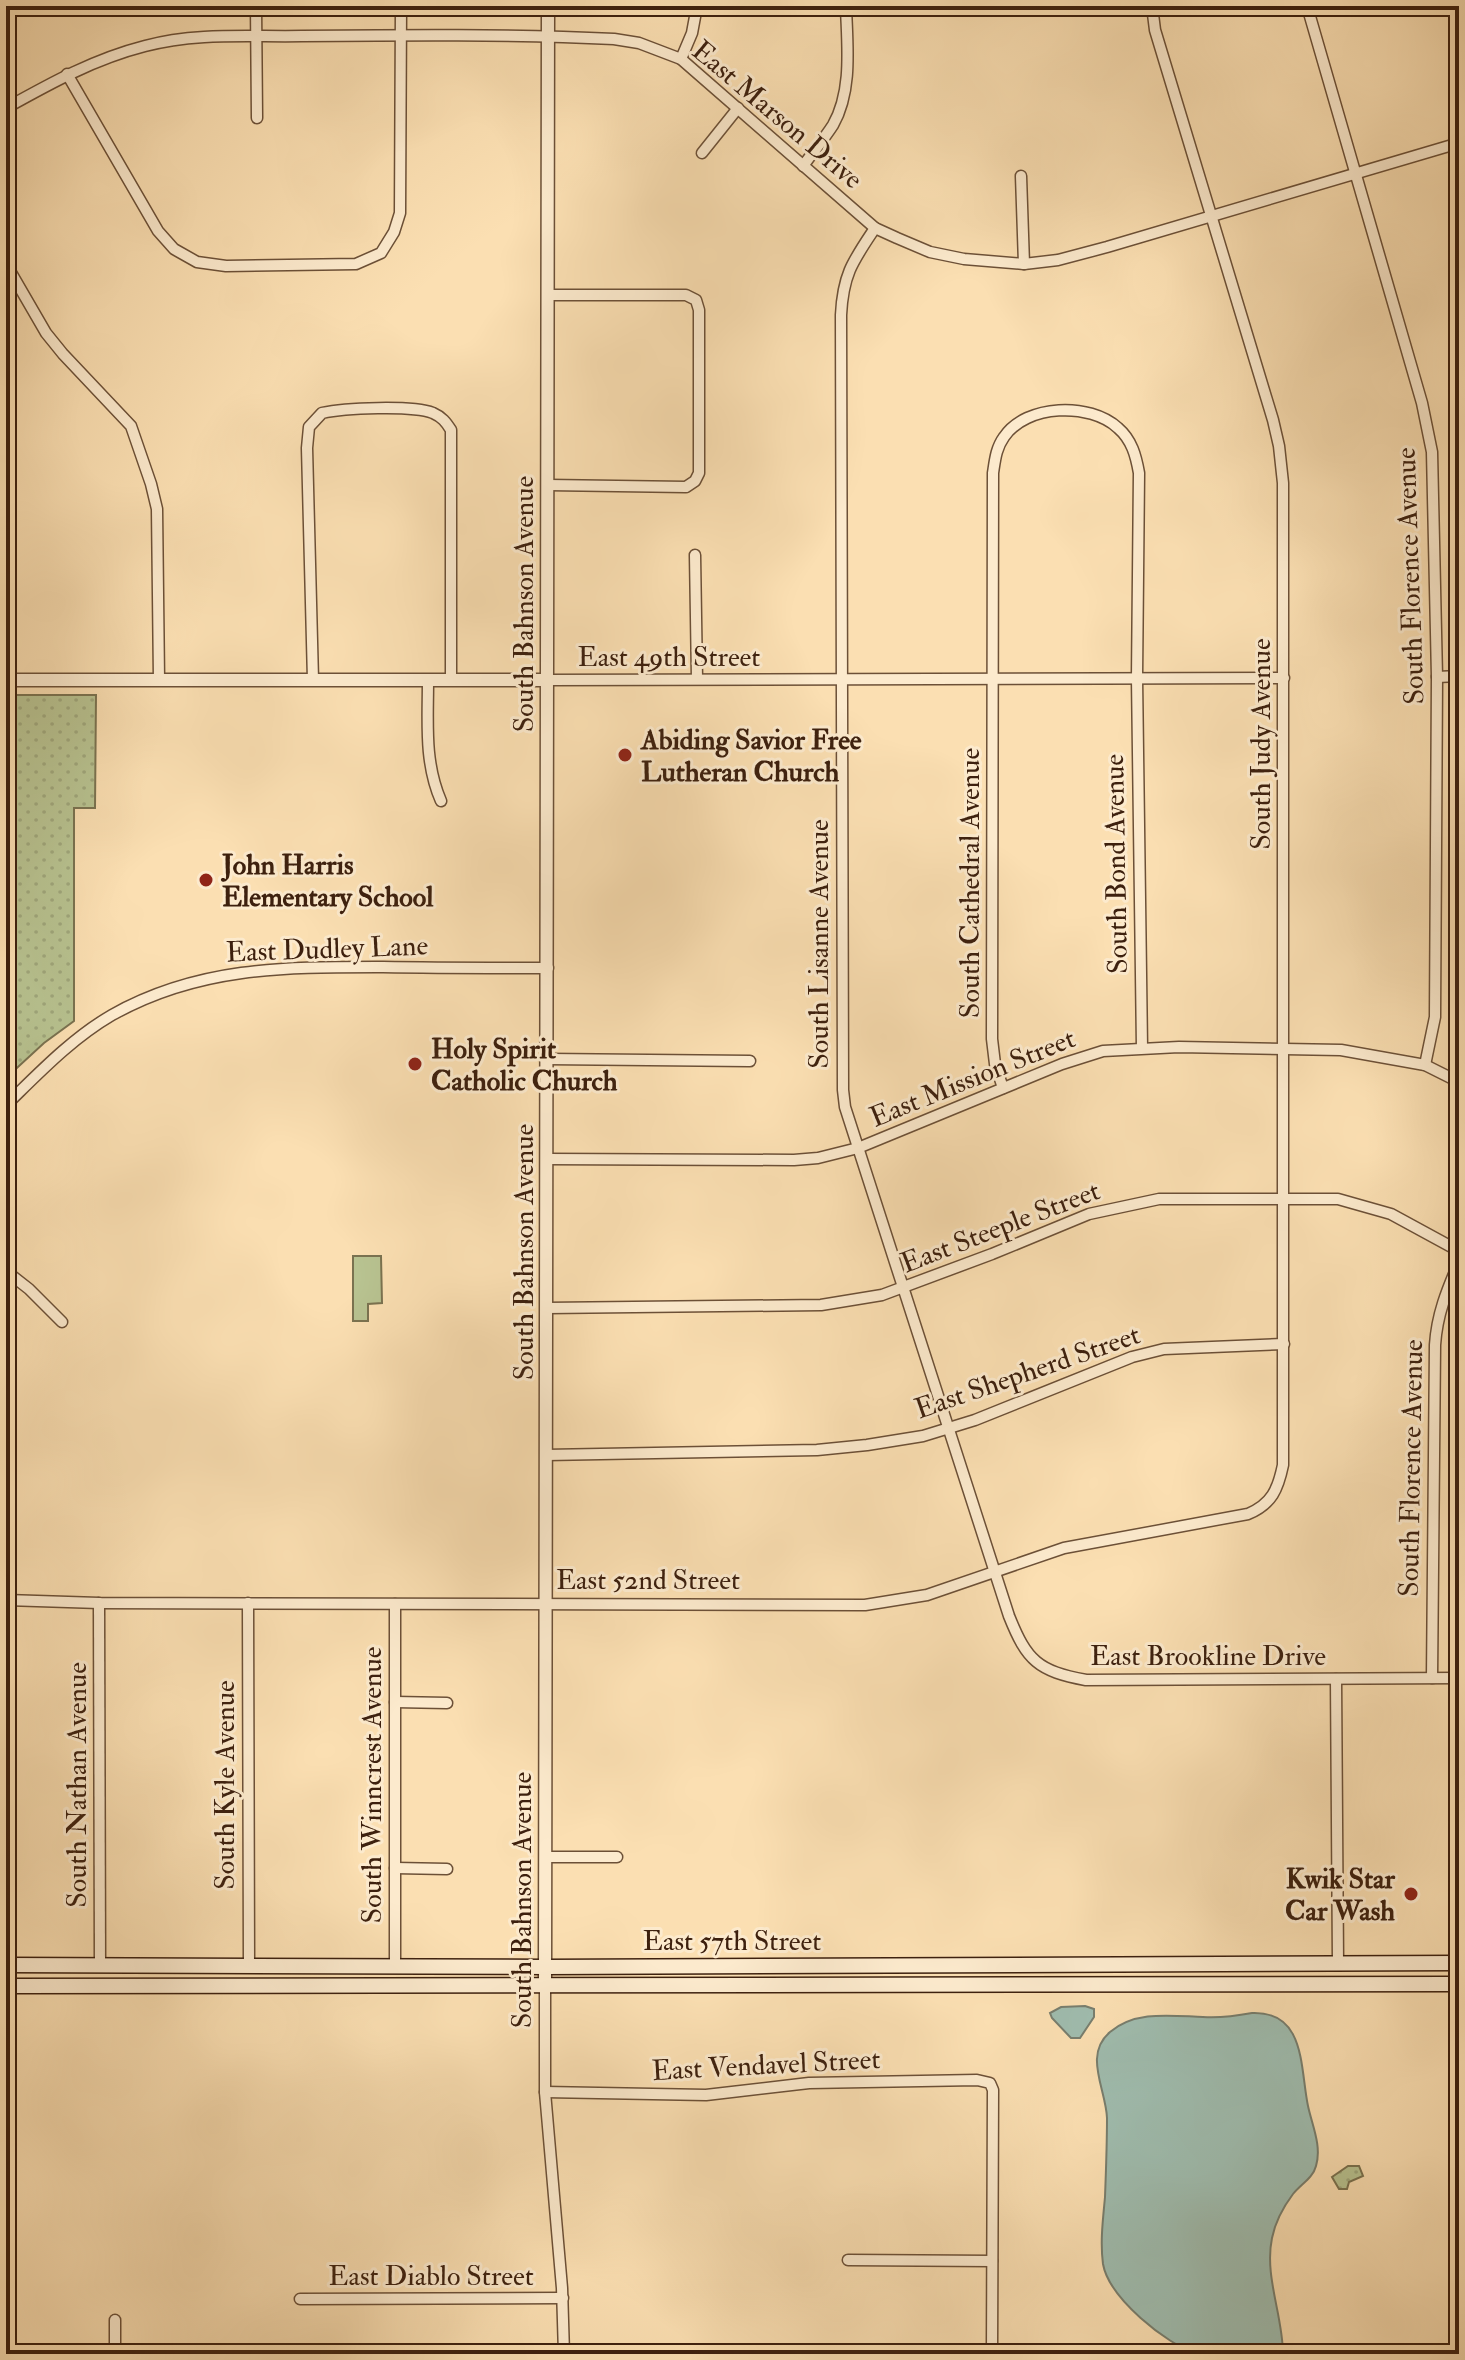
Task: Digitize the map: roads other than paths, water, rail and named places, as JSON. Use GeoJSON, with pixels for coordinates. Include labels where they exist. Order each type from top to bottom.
{"type":"FeatureCollection","features":[{"type":"Feature","properties":{"kind":"main road","name":"East 57th Street"},"geometry":{"type":"LineString","coordinates":[[6,1965],[545,1967],[1459,1963]]}},
{"type":"Feature","properties":{"kind":"main road","name":"East 57th Street"},"geometry":{"type":"LineString","coordinates":[[6,1986],[1459,1984]]}},
{"type":"Feature","properties":{"kind":"street"},"geometry":{"type":"LineString","coordinates":[[256,6],[257,118]]}},
{"type":"Feature","properties":{"kind":"street"},"geometry":{"type":"LineString","coordinates":[[67,74],[158,231],[174,249],[197,262],[226,266],[356,264],[381,253],[394,232],[400,213],[401,6]]}},
{"type":"Feature","properties":{"kind":"street","name":"South Bahnson Avenue"},"geometry":{"type":"LineString","coordinates":[[548,6],[545,2092],[563,2298],[564,2354]]}},
{"type":"Feature","properties":{"kind":"street"},"geometry":{"type":"LineString","coordinates":[[681,59],[692,33],[697,6]]}},
{"type":"Feature","properties":{"kind":"street"},"geometry":{"type":"LineString","coordinates":[[803,166],[833,125],[838,113],[848,65],[846,6]]}},
{"type":"Feature","properties":{"kind":"street","name":"South Judy Avenue"},"geometry":{"type":"LineString","coordinates":[[1152,6],[1155,30],[1279,446],[1283,483],[1283,1465],[1273,1498]]}},
{"type":"Feature","properties":{"kind":"street","name":"South Florence Avenue"},"geometry":{"type":"LineString","coordinates":[[1307,6],[1422,403],[1432,452],[1437,677],[1435,1017],[1425,1065]]}},
{"type":"Feature","properties":{"kind":"street","name":"East Marson Drive"},"geometry":{"type":"LineString","coordinates":[[6,108],[67,74],[145,45],[189,37],[548,36],[639,43],[681,59],[875,228],[930,252],[964,259],[1024,264],[1058,260],[1107,247],[1459,143]]}},
{"type":"Feature","properties":{"kind":"street"},"geometry":{"type":"LineString","coordinates":[[702,153],[738,108]]}},
{"type":"Feature","properties":{"kind":"street"},"geometry":{"type":"LineString","coordinates":[[1021,176],[1024,264]]}},
{"type":"Feature","properties":{"kind":"street","name":"South Lisanne Avenue"},"geometry":{"type":"LineString","coordinates":[[875,228],[849,268],[842,288],[843,1090],[845,1107],[973,1505]]}},
{"type":"Feature","properties":{"kind":"street"},"geometry":{"type":"LineString","coordinates":[[6,264],[46,333],[131,426],[157,509],[159,680]]}},
{"type":"Feature","properties":{"kind":"street"},"geometry":{"type":"LineString","coordinates":[[548,295],[686,295],[696,300],[699,310],[699,473],[695,481],[686,487],[548,485]]}},
{"type":"Feature","properties":{"kind":"street"},"geometry":{"type":"LineString","coordinates":[[313,680],[309,427],[322,413],[424,410],[445,420],[451,430],[451,680]]}},
{"type":"Feature","properties":{"kind":"street","name":"South Cathedral Avenue"},"geometry":{"type":"LineString","coordinates":[[1003,1088],[995,1064],[992,1039],[992,495],[996,451],[1004,436],[1023,419],[1035,414],[1064,411],[1107,420],[1120,429],[1136,455],[1139,473],[1137,678]]}},
{"type":"Feature","properties":{"kind":"street"},"geometry":{"type":"LineString","coordinates":[[695,555],[697,679]]}},
{"type":"Feature","properties":{"kind":"street"},"geometry":{"type":"LineString","coordinates":[[6,600],[8,680]]}},
{"type":"Feature","properties":{"kind":"street"},"geometry":{"type":"LineString","coordinates":[[1437,677],[1459,676]]}},
{"type":"Feature","properties":{"kind":"street","name":"South Bond Avenue"},"geometry":{"type":"LineString","coordinates":[[1137,678],[1142,1048]]}},
{"type":"Feature","properties":{"kind":"street","name":"East 49th Street"},"geometry":{"type":"LineString","coordinates":[[8,680],[1284,678]]}},
{"type":"Feature","properties":{"kind":"street"},"geometry":{"type":"LineString","coordinates":[[428,680],[428,755],[431,779],[441,801]]}},
{"type":"Feature","properties":{"kind":"street","name":"East Dudley Lane"},"geometry":{"type":"LineString","coordinates":[[6,1105],[81,1036],[113,1015],[162,992],[210,977],[298,967],[548,968]]}},
{"type":"Feature","properties":{"kind":"street","name":"East Mission Street"},"geometry":{"type":"LineString","coordinates":[[547,1159],[794,1160],[834,1155],[1103,1051],[1285,1048],[1352,1051],[1425,1065],[1459,1082]]}},
{"type":"Feature","properties":{"kind":"street"},"geometry":{"type":"LineString","coordinates":[[547,1059],[750,1061]]}},
{"type":"Feature","properties":{"kind":"street","name":"East Steeple Street"},"geometry":{"type":"LineString","coordinates":[[547,1308],[821,1305],[861,1300],[903,1288],[1089,1214],[1126,1205],[1192,1198],[1338,1199],[1391,1214],[1459,1251]]}},
{"type":"Feature","properties":{"kind":"street","name":"South Florence Avenue"},"geometry":{"type":"LineString","coordinates":[[1432,1678],[1435,1345],[1439,1311],[1459,1262]]}},
{"type":"Feature","properties":{"kind":"street"},"geometry":{"type":"LineString","coordinates":[[6,1271],[62,1322]]}},
{"type":"Feature","properties":{"kind":"street","name":"East Shepherd Street"},"geometry":{"type":"LineString","coordinates":[[546,1455],[817,1450],[881,1443],[923,1436],[975,1420],[1154,1351],[1199,1346],[1284,1344]]}},
{"type":"Feature","properties":{"kind":"street","name":"East 52nd Street"},"geometry":{"type":"LineString","coordinates":[[6,1600],[99,1603],[865,1605],[927,1595],[1064,1548],[1248,1514],[1262,1508],[1273,1498]]}},
{"type":"Feature","properties":{"kind":"street","name":"East Brookline Drive"},"geometry":{"type":"LineString","coordinates":[[973,1505],[1022,1647],[1058,1675],[1086,1680],[1459,1678]]}},
{"type":"Feature","properties":{"kind":"street","name":"South Nathan Avenue"},"geometry":{"type":"LineString","coordinates":[[99,1603],[100,1966]]}},
{"type":"Feature","properties":{"kind":"street","name":"South Kyle Avenue"},"geometry":{"type":"LineString","coordinates":[[248,1603],[249,1966]]}},
{"type":"Feature","properties":{"kind":"street","name":"South Winncrest Avenue"},"geometry":{"type":"LineString","coordinates":[[395,1604],[395,1966]]}},
{"type":"Feature","properties":{"kind":"street"},"geometry":{"type":"LineString","coordinates":[[1336,1679],[1338,1963]]}},
{"type":"Feature","properties":{"kind":"street"},"geometry":{"type":"LineString","coordinates":[[395,1702],[447,1703]]}},
{"type":"Feature","properties":{"kind":"street"},"geometry":{"type":"LineString","coordinates":[[545,1857],[617,1857]]}},
{"type":"Feature","properties":{"kind":"street"},"geometry":{"type":"LineString","coordinates":[[395,1868],[447,1869]]}},
{"type":"Feature","properties":{"kind":"street","name":"East Vendavel Street"},"geometry":{"type":"LineString","coordinates":[[545,2092],[706,2095],[809,2083],[977,2080],[990,2083],[993,2090],[992,2261]]}},
{"type":"Feature","properties":{"kind":"street"},"geometry":{"type":"LineString","coordinates":[[848,2260],[992,2261],[992,2354]]}},
{"type":"Feature","properties":{"kind":"street","name":"East Diablo Street"},"geometry":{"type":"LineString","coordinates":[[300,2299],[563,2298]]}},
{"type":"Feature","properties":{"kind":"street"},"geometry":{"type":"LineString","coordinates":[[115,2320],[115,2354]]}},
{"type":"Feature","properties":{"kind":"place","name":"Abiding Savior Free Lutheran Church"},"geometry":{"type":"Point","coordinates":[625,755]}},
{"type":"Feature","properties":{"kind":"place","name":"John Harris Elementary School"},"geometry":{"type":"Point","coordinates":[206,880]}},
{"type":"Feature","properties":{"kind":"place","name":"Holy Spirit Catholic Church"},"geometry":{"type":"Point","coordinates":[415,1064]}},
{"type":"Feature","properties":{"kind":"place","name":"Kwik Star Car Wash"},"geometry":{"type":"Point","coordinates":[1411,1894]}}]}
